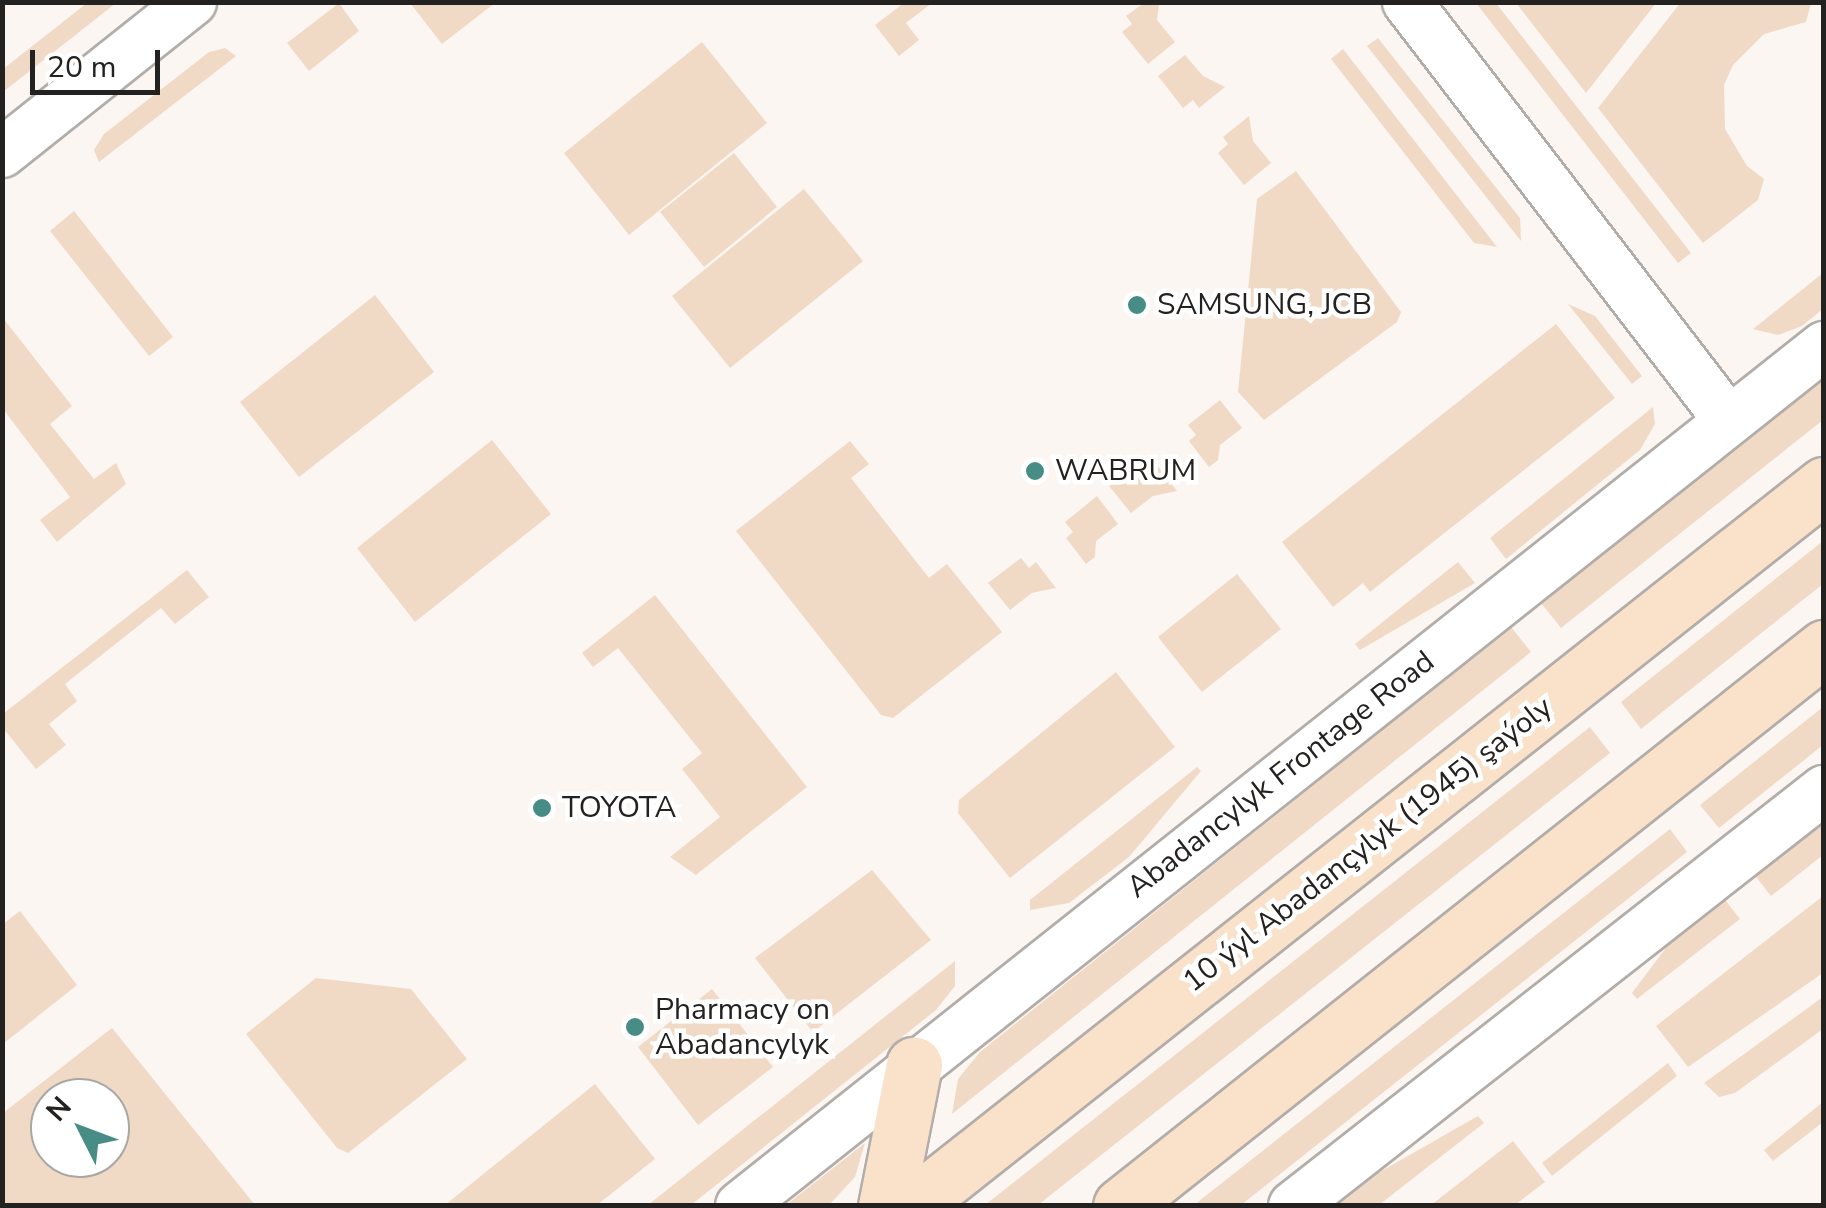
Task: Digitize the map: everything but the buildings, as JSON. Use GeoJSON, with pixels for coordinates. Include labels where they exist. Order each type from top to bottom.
{"type":"FeatureCollection","features":[{"type":"Feature","properties":{"kind":"main road","name":"10 ýyl Abadançylyk (1945) şaýoly"},"geometry":{"type":"LineString","coordinates":[[912,1206],[1824,485]]}},
{"type":"Feature","properties":{"kind":"main road"},"geometry":{"type":"LineString","coordinates":[[1122,1206],[1824,648]]}},
{"type":"Feature","properties":{"kind":"main road"},"geometry":{"type":"LineString","coordinates":[[886,1206],[914,1066]]}},
{"type":"Feature","properties":{"kind":"street"},"geometry":{"type":"LineString","coordinates":[[2,153],[192,2]]}},
{"type":"Feature","properties":{"kind":"street"},"geometry":{"type":"LineString","coordinates":[[1407,2],[1728,422]]}},
{"type":"Feature","properties":{"kind":"street","name":"Abadancylyk Frontage Road"},"geometry":{"type":"LineString","coordinates":[[740,1206],[1824,346]]}},
{"type":"Feature","properties":{"kind":"street"},"geometry":{"type":"LineString","coordinates":[[1293,1206],[1824,790]]}},
{"type":"Feature","properties":{"kind":"shaded area"},"geometry":{"type":"Polygon","coordinates":[[[1681,2],[1811,3],[1806,22],[1764,34],[1733,65],[1724,85],[1725,129],[1747,166],[1764,179],[1758,200],[1703,243],[1598,108],[1681,2]]]}},
{"type":"Feature","properties":{"kind":"shaded area"},"geometry":{"type":"Polygon","coordinates":[[[87,3],[116,3],[3,92],[3,69],[87,3]]]}},
{"type":"Feature","properties":{"kind":"shaded area"},"geometry":{"type":"Polygon","coordinates":[[[339,3],[359,31],[309,71],[287,43],[339,3]]]}},
{"type":"Feature","properties":{"kind":"shaded area"},"geometry":{"type":"Polygon","coordinates":[[[410,3],[495,3],[442,44],[410,3]]]}},
{"type":"Feature","properties":{"kind":"shaded area"},"geometry":{"type":"Polygon","coordinates":[[[904,3],[932,3],[906,23],[919,40],[899,56],[875,25],[904,3]]]}},
{"type":"Feature","properties":{"kind":"shaded area"},"geometry":{"type":"Polygon","coordinates":[[[1144,3],[1159,5],[1157,20],[1175,42],[1148,64],[1122,32],[1132,24],[1126,16],[1144,3]]]}},
{"type":"Feature","properties":{"kind":"shaded area"},"geometry":{"type":"Polygon","coordinates":[[[1476,3],[1496,3],[1691,253],[1678,263],[1476,3]]]}},
{"type":"Feature","properties":{"kind":"shaded area"},"geometry":{"type":"Polygon","coordinates":[[[1516,3],[1656,3],[1586,93],[1516,3]]]}},
{"type":"Feature","properties":{"kind":"shaded area"},"geometry":{"type":"Polygon","coordinates":[[[1378,38],[1520,218],[1521,241],[1367,46],[1378,38]]]}},
{"type":"Feature","properties":{"kind":"shaded area"},"geometry":{"type":"Polygon","coordinates":[[[702,42],[767,123],[629,235],[564,153],[702,42]]]}},
{"type":"Feature","properties":{"kind":"shaded area"},"geometry":{"type":"Polygon","coordinates":[[[225,48],[236,56],[99,162],[94,150],[104,134],[209,52],[225,48]]]}},
{"type":"Feature","properties":{"kind":"shaded area"},"geometry":{"type":"Polygon","coordinates":[[[1343,49],[1497,247],[1474,243],[1331,59],[1343,49]]]}},
{"type":"Feature","properties":{"kind":"shaded area"},"geometry":{"type":"Polygon","coordinates":[[[1185,55],[1203,76],[1225,87],[1199,108],[1193,100],[1183,108],[1158,76],[1185,55]]]}},
{"type":"Feature","properties":{"kind":"shaded area"},"geometry":{"type":"Polygon","coordinates":[[[1249,116],[1253,141],[1271,163],[1244,185],[1218,153],[1228,144],[1223,137],[1249,116]]]}},
{"type":"Feature","properties":{"kind":"shaded area"},"geometry":{"type":"Polygon","coordinates":[[[734,153],[777,207],[704,267],[660,212],[734,153]]]}},
{"type":"Feature","properties":{"kind":"shaded area"},"geometry":{"type":"Polygon","coordinates":[[[1296,171],[1401,312],[1397,322],[1264,420],[1238,392],[1257,199],[1296,171]]]}},
{"type":"Feature","properties":{"kind":"shaded area"},"geometry":{"type":"Polygon","coordinates":[[[804,189],[863,261],[730,368],[672,296],[804,189]]]}},
{"type":"Feature","properties":{"kind":"shaded area"},"geometry":{"type":"Polygon","coordinates":[[[74,211],[173,337],[149,356],[50,231],[74,211]]]}},
{"type":"Feature","properties":{"kind":"shaded area"},"geometry":{"type":"Polygon","coordinates":[[[1823,273],[1823,309],[1802,326],[1778,335],[1753,329],[1823,273]]]}},
{"type":"Feature","properties":{"kind":"shaded area"},"geometry":{"type":"Polygon","coordinates":[[[375,295],[434,372],[299,477],[240,402],[375,295]]]}},
{"type":"Feature","properties":{"kind":"shaded area"},"geometry":{"type":"Polygon","coordinates":[[[1568,304],[1595,316],[1642,376],[1632,384],[1568,304]]]}},
{"type":"Feature","properties":{"kind":"shaded area"},"geometry":{"type":"Polygon","coordinates":[[[3,318],[72,406],[50,424],[94,479],[116,463],[126,484],[57,542],[40,520],[70,497],[3,409],[3,318]]]}},
{"type":"Feature","properties":{"kind":"shaded area"},"geometry":{"type":"Polygon","coordinates":[[[1556,324],[1615,398],[1370,592],[1363,583],[1333,607],[1282,542],[1556,324]]]}},
{"type":"Feature","properties":{"kind":"shaded area"},"geometry":{"type":"Polygon","coordinates":[[[1823,380],[1823,420],[1561,628],[1541,603],[1823,380]]]}},
{"type":"Feature","properties":{"kind":"shaded area"},"geometry":{"type":"Polygon","coordinates":[[[1220,400],[1242,428],[1220,445],[1218,460],[1209,467],[1189,441],[1196,435],[1188,425],[1220,400]]]}},
{"type":"Feature","properties":{"kind":"shaded area"},"geometry":{"type":"Polygon","coordinates":[[[1653,407],[1655,424],[1640,450],[1506,559],[1490,538],[1653,407]]]}},
{"type":"Feature","properties":{"kind":"shaded area"},"geometry":{"type":"Polygon","coordinates":[[[492,440],[551,514],[415,622],[357,548],[492,440]]]}},
{"type":"Feature","properties":{"kind":"shaded area"},"geometry":{"type":"Polygon","coordinates":[[[850,441],[869,464],[851,478],[929,578],[947,564],[1002,632],[893,718],[881,715],[736,531],[850,441]]]}},
{"type":"Feature","properties":{"kind":"shaded area"},"geometry":{"type":"Polygon","coordinates":[[[1142,461],[1150,471],[1157,465],[1177,491],[1153,496],[1131,513],[1109,486],[1142,461]]]}},
{"type":"Feature","properties":{"kind":"shaded area"},"geometry":{"type":"Polygon","coordinates":[[[1097,496],[1118,524],[1096,541],[1095,557],[1086,564],[1066,538],[1073,532],[1065,522],[1097,496]]]}},
{"type":"Feature","properties":{"kind":"shaded area"},"geometry":{"type":"Polygon","coordinates":[[[1823,541],[1823,584],[1641,729],[1621,702],[1823,541]]]}},
{"type":"Feature","properties":{"kind":"shaded area"},"geometry":{"type":"Polygon","coordinates":[[[1021,558],[1029,568],[1036,562],[1056,588],[1032,593],[1010,610],[988,583],[1021,558]]]}},
{"type":"Feature","properties":{"kind":"shaded area"},"geometry":{"type":"Polygon","coordinates":[[[1458,562],[1475,583],[1360,650],[1355,644],[1458,562]]]}},
{"type":"Feature","properties":{"kind":"shaded area"},"geometry":{"type":"Polygon","coordinates":[[[187,570],[209,597],[175,624],[161,608],[65,684],[77,701],[49,724],[66,745],[36,769],[3,728],[4,713],[187,570]]]}},
{"type":"Feature","properties":{"kind":"shaded area"},"geometry":{"type":"Polygon","coordinates":[[[1237,574],[1281,629],[1202,692],[1158,637],[1237,574]]]}},
{"type":"Feature","properties":{"kind":"shaded area"},"geometry":{"type":"Polygon","coordinates":[[[655,595],[807,787],[696,875],[670,857],[720,817],[682,769],[702,753],[618,648],[593,667],[582,653],[655,595]]]}},
{"type":"Feature","properties":{"kind":"shaded area"},"geometry":{"type":"Polygon","coordinates":[[[1511,627],[1531,652],[952,1114],[958,1079],[980,1052],[1511,627]]]}},
{"type":"Feature","properties":{"kind":"shaded area"},"geometry":{"type":"Polygon","coordinates":[[[1116,672],[1175,747],[1010,878],[958,813],[959,800],[1116,672]]]}},
{"type":"Feature","properties":{"kind":"shaded area"},"geometry":{"type":"Polygon","coordinates":[[[1823,707],[1823,745],[1719,828],[1700,805],[1823,707]]]}},
{"type":"Feature","properties":{"kind":"shaded area"},"geometry":{"type":"Polygon","coordinates":[[[1590,727],[1610,753],[1038,1205],[985,1205],[1590,727]]]}},
{"type":"Feature","properties":{"kind":"shaded area"},"geometry":{"type":"Polygon","coordinates":[[[1197,767],[1201,771],[1129,857],[1069,903],[1030,910],[1030,900],[1197,767]]]}},
{"type":"Feature","properties":{"kind":"shaded area"},"geometry":{"type":"Polygon","coordinates":[[[1823,819],[1823,855],[1771,896],[1753,873],[1823,819]]]}},
{"type":"Feature","properties":{"kind":"shaded area"},"geometry":{"type":"Polygon","coordinates":[[[1670,829],[1687,852],[1241,1205],[1194,1205],[1670,829]]]}},
{"type":"Feature","properties":{"kind":"shaded area"},"geometry":{"type":"Polygon","coordinates":[[[872,870],[931,940],[813,1032],[755,958],[872,870]]]}},
{"type":"Feature","properties":{"kind":"shaded area"},"geometry":{"type":"Polygon","coordinates":[[[1823,896],[1823,973],[1688,1067],[1656,1026],[1823,896]]]}},
{"type":"Feature","properties":{"kind":"shaded area"},"geometry":{"type":"Polygon","coordinates":[[[1723,897],[1740,919],[1637,999],[1632,993],[1671,941],[1723,897]]]}},
{"type":"Feature","properties":{"kind":"shaded area"},"geometry":{"type":"Polygon","coordinates":[[[20,911],[77,985],[3,1044],[3,924],[20,911]]]}},
{"type":"Feature","properties":{"kind":"shaded area"},"geometry":{"type":"Polygon","coordinates":[[[955,961],[955,986],[936,1010],[691,1205],[648,1205],[955,961]]]}},
{"type":"Feature","properties":{"kind":"shaded area"},"geometry":{"type":"Polygon","coordinates":[[[316,978],[411,989],[467,1059],[348,1153],[337,1148],[246,1034],[316,978]]]}},
{"type":"Feature","properties":{"kind":"shaded area"},"geometry":{"type":"Polygon","coordinates":[[[712,989],[773,1067],[698,1125],[638,1047],[712,989]]]}},
{"type":"Feature","properties":{"kind":"shaded area"},"geometry":{"type":"Polygon","coordinates":[[[1823,997],[1823,1029],[1735,1093],[1719,1097],[1704,1083],[1823,997]]]}},
{"type":"Feature","properties":{"kind":"shaded area"},"geometry":{"type":"Polygon","coordinates":[[[112,1028],[255,1205],[3,1205],[3,1113],[30,1092],[30,1178],[130,1178],[130,1078],[48,1078],[112,1028]]]}},
{"type":"Feature","properties":{"kind":"shaded area"},"geometry":{"type":"Polygon","coordinates":[[[1668,1063],[1677,1076],[1552,1176],[1542,1163],[1668,1063]]]}},
{"type":"Feature","properties":{"kind":"shaded area"},"geometry":{"type":"Polygon","coordinates":[[[595,1084],[655,1159],[597,1205],[445,1205],[595,1084]]]}},
{"type":"Feature","properties":{"kind":"shaded area"},"geometry":{"type":"Polygon","coordinates":[[[1823,1102],[1823,1122],[1773,1161],[1764,1150],[1823,1102]]]}},
{"type":"Feature","properties":{"kind":"shaded area"},"geometry":{"type":"Polygon","coordinates":[[[1478,1116],[1484,1123],[1379,1205],[1337,1205],[1378,1173],[1478,1116]]]}},
{"type":"Feature","properties":{"kind":"shaded area"},"geometry":{"type":"Polygon","coordinates":[[[1513,1141],[1545,1182],[1515,1205],[1431,1205],[1513,1141]]]}},
{"type":"Feature","properties":{"kind":"shaded area"},"geometry":{"type":"Polygon","coordinates":[[[865,1143],[855,1177],[829,1205],[786,1205],[865,1143]]]}},
{"type":"Feature","properties":{"kind":"place","name":"SAMSUNG, JCB"},"geometry":{"type":"Point","coordinates":[1137,305]}},
{"type":"Feature","properties":{"kind":"place","name":"WABRUM"},"geometry":{"type":"Point","coordinates":[1035,471]}},
{"type":"Feature","properties":{"kind":"place","name":"TOYOTA"},"geometry":{"type":"Point","coordinates":[542,808]}},
{"type":"Feature","properties":{"kind":"place","name":"Pharmacy on Abadancylyk"},"geometry":{"type":"Point","coordinates":[635,1027]}}]}
